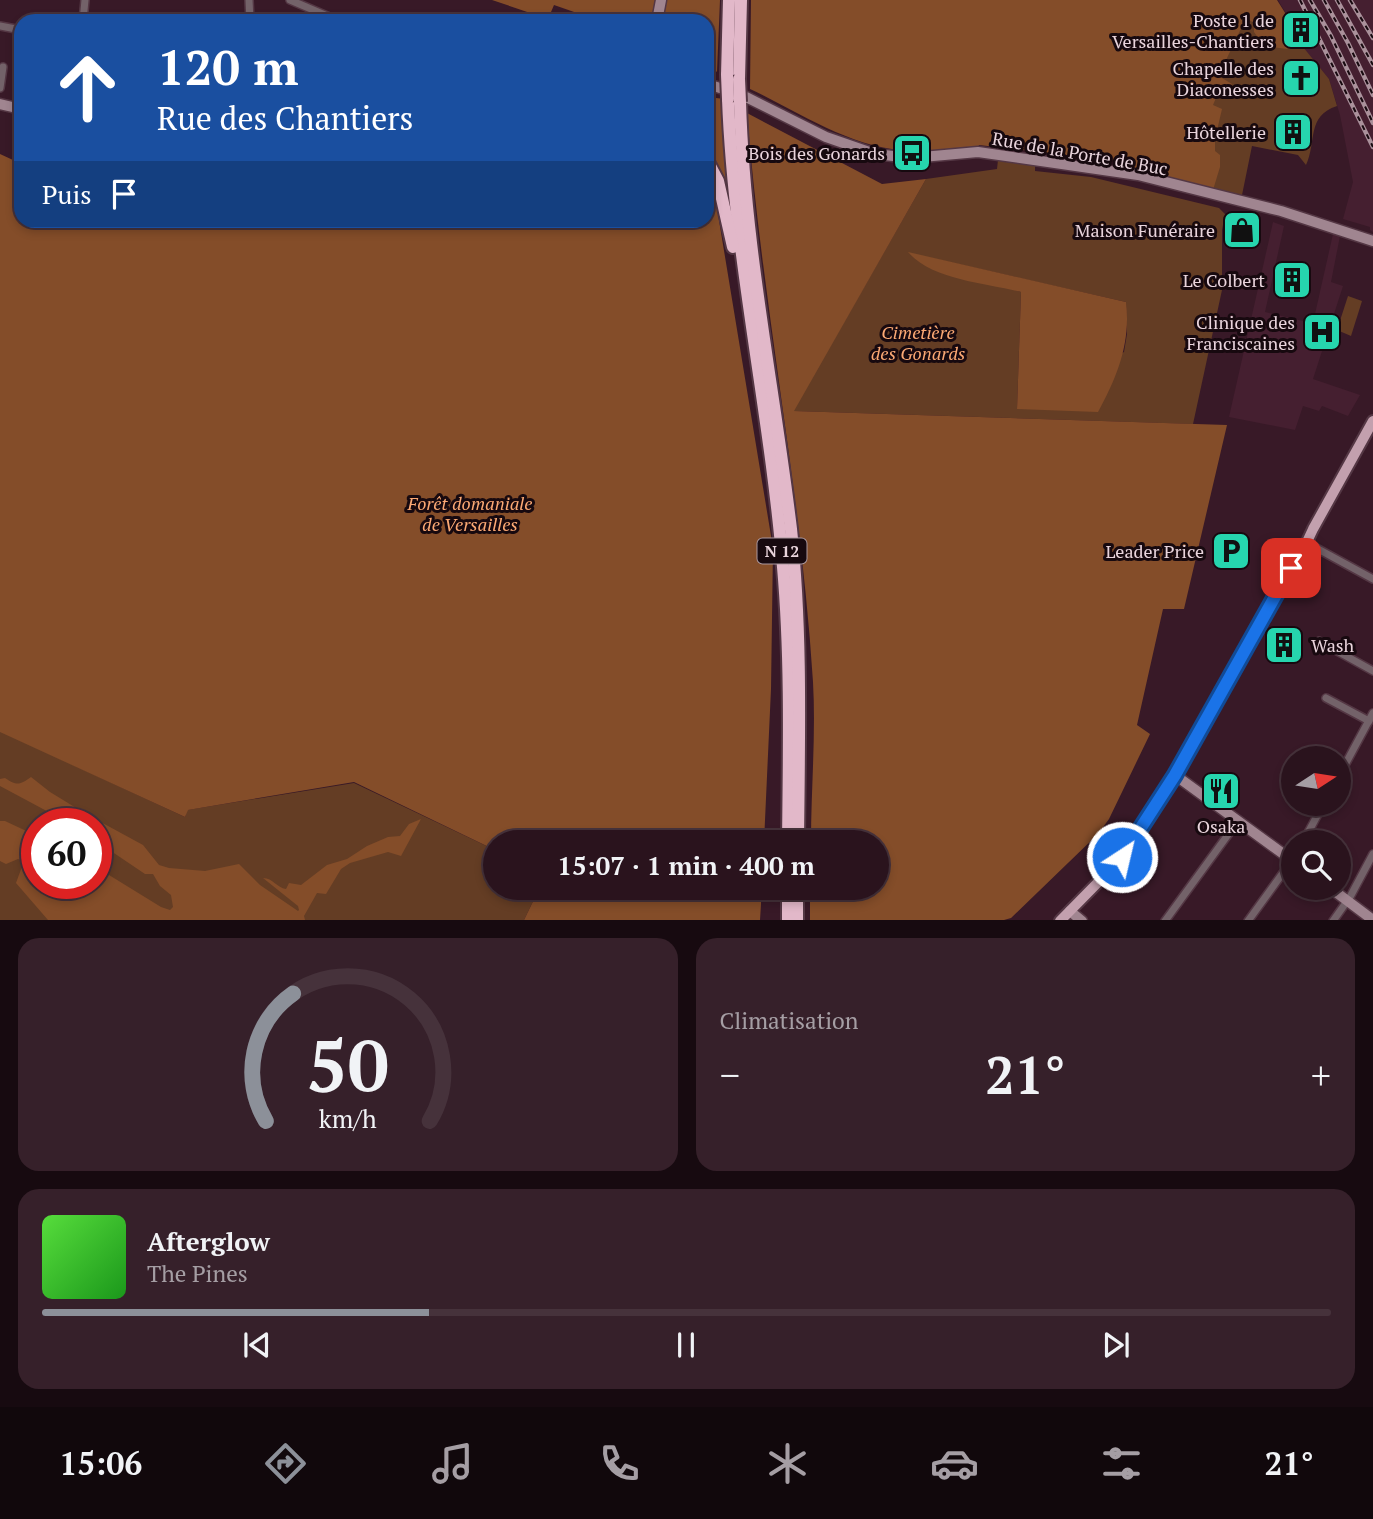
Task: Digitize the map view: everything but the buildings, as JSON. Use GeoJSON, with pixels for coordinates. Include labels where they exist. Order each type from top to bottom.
{"type":"FeatureCollection","features":[{"type":"Feature","properties":{"kind":"highway","name":"N 12"},"geometry":{"type":"LineString","coordinates":[[729,0],[734,194],[783,567],[788,665],[788,830]]}},
{"type":"Feature","properties":{"kind":"highway","name":"N 12"},"geometry":{"type":"LineString","coordinates":[[733,77],[741,0]]}},
{"type":"Feature","properties":{"kind":"highway","name":"N 12"},"geometry":{"type":"LineString","coordinates":[[733,96],[787,500],[797,595],[798,830]]}},
{"type":"Feature","properties":{"kind":"highway"},"geometry":{"type":"LineString","coordinates":[[714,173],[718,181],[737,269],[746,284]]}},
{"type":"Feature","properties":{"kind":"highway"},"geometry":{"type":"LineString","coordinates":[[788,900],[788,920]]}},
{"type":"Feature","properties":{"kind":"highway"},"geometry":{"type":"LineString","coordinates":[[797,900],[797,920]]}},
{"type":"Feature","properties":{"kind":"main road","name":"Rue de la Porte de Buc"},"geometry":{"type":"LineString","coordinates":[[714,87],[826,137],[875,154],[911,158],[978,152],[1138,175],[1281,211],[1373,240]]}},
{"type":"Feature","properties":{"kind":"main road"},"geometry":{"type":"LineString","coordinates":[[1060,920],[1110,862],[1126,849],[1151,815],[1307,544],[1313,528],[1373,421]]}},
{"type":"Feature","properties":{"kind":"main road"},"geometry":{"type":"LineString","coordinates":[[1291,568],[1304,538],[1313,528]]}},
{"type":"Feature","properties":{"kind":"main road"},"geometry":{"type":"LineString","coordinates":[[1175,775],[1281,851]]}},
{"type":"Feature","properties":{"kind":"main road"},"geometry":{"type":"LineString","coordinates":[[1347,901],[1373,920]]}},
{"type":"Feature","properties":{"kind":"main road"},"geometry":{"type":"LineString","coordinates":[[1051,920],[1067,909]]}},
{"type":"Feature","properties":{"kind":"main road"},"geometry":{"type":"LineString","coordinates":[[1067,909],[1082,920]]}},
{"type":"Feature","properties":{"kind":"street"},"geometry":{"type":"LineString","coordinates":[[290,0],[320,14]]}},
{"type":"Feature","properties":{"kind":"street"},"geometry":{"type":"LineString","coordinates":[[0,88],[3,67]]}},
{"type":"Feature","properties":{"kind":"street"},"geometry":{"type":"LineString","coordinates":[[1307,544],[1373,579]]}},
{"type":"Feature","properties":{"kind":"street"},"geometry":{"type":"LineString","coordinates":[[1319,641],[1373,671]]}},
{"type":"Feature","properties":{"kind":"street"},"geometry":{"type":"LineString","coordinates":[[1326,698],[1369,721]]}},
{"type":"Feature","properties":{"kind":"street"},"geometry":{"type":"LineString","coordinates":[[1351,754],[1373,713]]}},
{"type":"Feature","properties":{"kind":"street"},"geometry":{"type":"LineString","coordinates":[[1165,920],[1238,821]]}},
{"type":"Feature","properties":{"kind":"street"},"geometry":{"type":"LineString","coordinates":[[1333,920],[1347,901],[1373,854]]}},
{"type":"Feature","properties":{"kind":"street"},"geometry":{"type":"LineString","coordinates":[[1248,920],[1281,876]]}},
{"type":"Feature","properties":{"kind":"shaded area"},"geometry":{"type":"Polygon","coordinates":[[[1278,0],[1373,0],[1373,232],[1370,227],[1343,219],[1353,182],[1340,115],[1329,79],[1299,43],[1299,35],[1278,0]]]}},
{"type":"Feature","properties":{"kind":"shaded area","name":"Clinique des Franciscaines"},"geometry":{"type":"Polygon","coordinates":[[[1273,222],[1284,226],[1265,312],[1303,321],[1303,326],[1315,329],[1318,316],[1315,314],[1333,234],[1340,236],[1331,282],[1343,286],[1313,379],[1360,395],[1348,416],[1322,406],[1319,411],[1303,406],[1295,430],[1229,417],[1273,222]]]}},
{"type":"Feature","properties":{"kind":"green space"},"geometry":{"type":"Polygon","coordinates":[[[492,0],[657,0],[654,14],[580,14],[554,5],[550,14],[533,14],[492,0]]]}},
{"type":"Feature","properties":{"kind":"green space"},"geometry":{"type":"Polygon","coordinates":[[[663,0],[720,0],[717,72],[714,69],[714,14],[660,14],[663,0]]]}},
{"type":"Feature","properties":{"kind":"green space"},"geometry":{"type":"Polygon","coordinates":[[[751,0],[1277,0],[1299,35],[1299,43],[1287,49],[1264,46],[1254,32],[1254,23],[1246,18],[1227,58],[1222,78],[1232,84],[1229,91],[1218,93],[1213,105],[1222,109],[1215,139],[1215,151],[1220,155],[1220,167],[1213,190],[1127,169],[1128,162],[979,145],[926,151],[925,144],[916,143],[914,151],[892,149],[849,138],[750,89],[751,0]]]}},
{"type":"Feature","properties":{"kind":"green space"},"geometry":{"type":"Polygon","coordinates":[[[1265,0],[1329,79],[1337,106],[1327,110],[1316,123],[1306,165],[1298,155],[1252,146],[1242,195],[1127,169],[1195,47],[1265,0]]]}},
{"type":"Feature","properties":{"kind":"green space"},"geometry":{"type":"Polygon","coordinates":[[[714,98],[725,99],[727,182],[723,182],[714,164],[714,98]]]}},
{"type":"Feature","properties":{"kind":"green space"},"geometry":{"type":"Polygon","coordinates":[[[747,113],[882,184],[926,179],[794,411],[1227,425],[1184,609],[1163,609],[1137,725],[1150,734],[1109,819],[1098,834],[1011,918],[810,920],[810,900],[889,900],[889,830],[811,830],[814,702],[807,611],[747,113]]]}},
{"type":"Feature","properties":{"kind":"green space","name":"Forêt domaniale de Versailles"},"geometry":{"type":"Polygon","coordinates":[[[0,154],[14,162],[14,228],[714,228],[714,193],[773,548],[771,689],[765,830],[483,830],[483,844],[354,782],[188,810],[185,817],[0,732],[0,154]]]}},
{"type":"Feature","properties":{"kind":"green space","name":"Cimetière des Gonards"},"geometry":{"type":"Polygon","coordinates":[[[998,160],[1035,163],[1035,171],[1091,177],[1219,208],[1225,214],[1222,230],[1222,290],[1193,424],[793,411],[926,179],[997,169],[998,160]],[[909,253],[1021,292],[1017,409],[1124,352],[1127,334],[1126,302],[909,253]]]}},
{"type":"Feature","properties":{"kind":"green space"},"geometry":{"type":"Polygon","coordinates":[[[908,252],[1126,302],[1126,332],[1121,359],[1098,412],[1017,409],[1021,292],[945,275],[918,261],[908,252]]]}},
{"type":"Feature","properties":{"kind":"green space"},"geometry":{"type":"Polygon","coordinates":[[[1348,296],[1362,301],[1351,336],[1337,330],[1348,296]]]}},
{"type":"Feature","properties":{"kind":"green space"},"geometry":{"type":"Polygon","coordinates":[[[0,731],[185,817],[187,810],[354,783],[483,844],[483,900],[534,900],[524,920],[0,920],[0,731]]]}},
{"type":"Feature","properties":{"kind":"green space"},"geometry":{"type":"Polygon","coordinates":[[[31,777],[76,808],[41,808],[0,786],[0,779],[5,778],[18,784],[31,777]]]}},
{"type":"Feature","properties":{"kind":"green space"},"geometry":{"type":"Polygon","coordinates":[[[421,819],[401,856],[388,852],[350,863],[341,869],[326,894],[317,893],[304,916],[305,920],[48,920],[30,899],[112,899],[112,877],[170,910],[173,907],[171,895],[160,886],[153,874],[145,874],[112,852],[112,828],[143,845],[159,865],[169,868],[205,871],[239,864],[260,885],[298,911],[298,906],[263,878],[286,889],[289,883],[301,885],[327,865],[347,859],[388,837],[400,836],[409,824],[421,819]]]}},
{"type":"Feature","properties":{"kind":"green space"},"geometry":{"type":"Polygon","coordinates":[[[0,821],[21,828],[21,860],[6,864],[0,861],[0,821]]]}},
{"type":"Feature","properties":{"kind":"green space"},"geometry":{"type":"Polygon","coordinates":[[[21,869],[21,889],[16,883],[21,869]]]}},
{"type":"Feature","properties":{"kind":"green space"},"geometry":{"type":"Polygon","coordinates":[[[534,900],[761,900],[760,920],[524,920],[534,900]]]}},
{"type":"Feature","properties":{"kind":"railway"},"geometry":{"type":"LineString","coordinates":[[1300,0],[1373,147]]}},
{"type":"Feature","properties":{"kind":"railway"},"geometry":{"type":"LineString","coordinates":[[1310,0],[1331,36],[1373,123]]}},
{"type":"Feature","properties":{"kind":"railway"},"geometry":{"type":"LineString","coordinates":[[1324,0],[1373,95]]}},
{"type":"Feature","properties":{"kind":"railway"},"geometry":{"type":"LineString","coordinates":[[1337,0],[1373,65]]}},
{"type":"Feature","properties":{"kind":"railway"},"geometry":{"type":"LineString","coordinates":[[1350,0],[1373,38]]}},
{"type":"Feature","properties":{"kind":"place","name":"Poste 1 de Versailles-Chantiers"},"geometry":{"type":"Point","coordinates":[1301,30]}},
{"type":"Feature","properties":{"kind":"place","name":"Chapelle des Diaconesses"},"geometry":{"type":"Point","coordinates":[1301,78]}},
{"type":"Feature","properties":{"kind":"place","name":"Hôtellerie"},"geometry":{"type":"Point","coordinates":[1293,132]}},
{"type":"Feature","properties":{"kind":"place","name":"Bois des Gonards"},"geometry":{"type":"Point","coordinates":[912,153]}},
{"type":"Feature","properties":{"kind":"place","name":"Maison Funéraire"},"geometry":{"type":"Point","coordinates":[1242,230]}},
{"type":"Feature","properties":{"kind":"place","name":"Le Colbert"},"geometry":{"type":"Point","coordinates":[1292,280]}},
{"type":"Feature","properties":{"kind":"place","name":"Clinique des Franciscaines"},"geometry":{"type":"Point","coordinates":[1322,332]}},
{"type":"Feature","properties":{"kind":"place","name":"Leader Price"},"geometry":{"type":"Point","coordinates":[1231,551]}},
{"type":"Feature","properties":{"kind":"place","name":"Wash"},"geometry":{"type":"Point","coordinates":[1284,645]}},
{"type":"Feature","properties":{"kind":"place","name":"Osaka"},"geometry":{"type":"Point","coordinates":[1221,791]}},
{"type":"Feature","properties":{"kind":"route"},"geometry":{"type":"LineString","coordinates":[[1122,857],[1175,775],[1291,568]]}}]}
